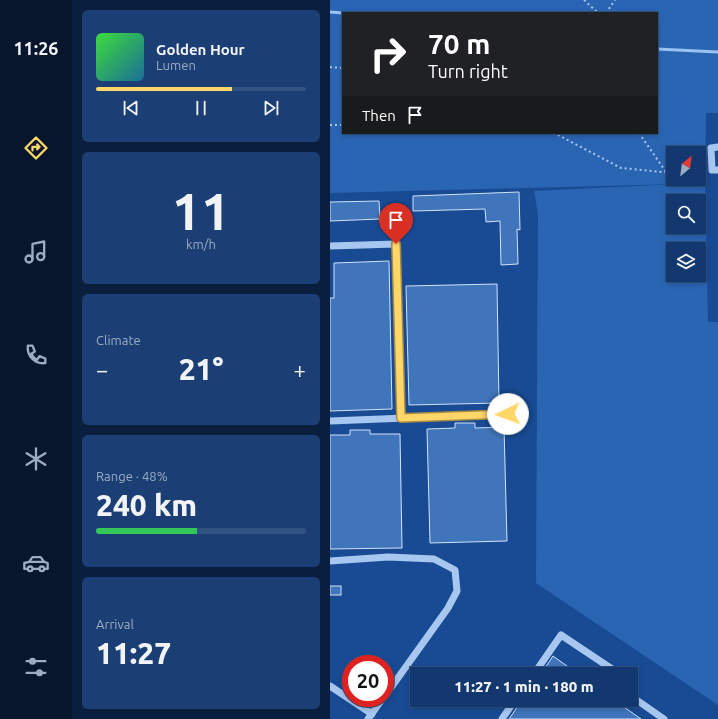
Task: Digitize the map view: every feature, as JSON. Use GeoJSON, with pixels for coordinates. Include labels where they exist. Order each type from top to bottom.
{"type":"FeatureCollection","features":[{"type":"Feature","properties":{"kind":"lane"},"geometry":{"type":"LineString","coordinates":[[718,148],[711,148],[712,170],[718,170]]}},
{"type":"Feature","properties":{"kind":"lane"},"geometry":{"type":"LineString","coordinates":[[330,246],[396,244],[401,418]]}},
{"type":"Feature","properties":{"kind":"lane"},"geometry":{"type":"LineString","coordinates":[[330,421],[508,414]]}},
{"type":"Feature","properties":{"kind":"lane"},"geometry":{"type":"LineString","coordinates":[[330,561],[388,557],[434,559],[455,570],[457,591],[448,608],[394,683]]}},
{"type":"Feature","properties":{"kind":"lane"},"geometry":{"type":"LineString","coordinates":[[539,667],[561,635],[609,667]]}},
{"type":"Feature","properties":{"kind":"lane"},"geometry":{"type":"LineString","coordinates":[[330,686],[370,717],[377,707]]}},
{"type":"Feature","properties":{"kind":"lane"},"geometry":{"type":"LineString","coordinates":[[638,701],[664,719]]}},
{"type":"Feature","properties":{"kind":"lane"},"geometry":{"type":"LineString","coordinates":[[502,719],[510,707]]}},
{"type":"Feature","properties":{"kind":"path"},"geometry":{"type":"LineString","coordinates":[[584,0],[597,12]]}},
{"type":"Feature","properties":{"kind":"path"},"geometry":{"type":"LineString","coordinates":[[607,12],[615,0]]}},
{"type":"Feature","properties":{"kind":"path"},"geometry":{"type":"LineString","coordinates":[[330,67],[342,68]]}},
{"type":"Feature","properties":{"kind":"path"},"geometry":{"type":"LineString","coordinates":[[330,125],[342,125]]}},
{"type":"Feature","properties":{"kind":"path"},"geometry":{"type":"LineString","coordinates":[[553,134],[558,135],[621,168],[666,172]]}},
{"type":"Feature","properties":{"kind":"path"},"geometry":{"type":"LineString","coordinates":[[640,134],[666,172]]}},
{"type":"Feature","properties":{"kind":"shaded area"},"geometry":{"type":"Polygon","coordinates":[[[330,0],[718,0],[718,113],[706,113],[706,146],[666,146],[666,184],[330,193],[330,0]]]}},
{"type":"Feature","properties":{"kind":"shaded area"},"geometry":{"type":"Polygon","coordinates":[[[666,185],[666,186],[705,186],[705,194],[666,194],[666,234],[706,234],[706,229],[708,322],[718,322],[718,705],[536,583],[538,214],[534,191],[666,185]]]}},
{"type":"Feature","properties":{"kind":"building"},"geometry":{"type":"Polygon","coordinates":[[[519,192],[520,230],[517,229],[518,264],[501,265],[500,221],[486,222],[485,209],[413,211],[413,196],[519,192]]]}},
{"type":"Feature","properties":{"kind":"building"},"geometry":{"type":"Polygon","coordinates":[[[379,201],[380,219],[330,221],[330,202],[379,201]]]}},
{"type":"Feature","properties":{"kind":"building"},"geometry":{"type":"Polygon","coordinates":[[[389,261],[392,409],[330,411],[330,298],[334,298],[334,263],[389,261]]]}},
{"type":"Feature","properties":{"kind":"building"},"geometry":{"type":"Polygon","coordinates":[[[497,284],[499,403],[409,405],[406,286],[497,284]]]}},
{"type":"Feature","properties":{"kind":"building"},"geometry":{"type":"Polygon","coordinates":[[[455,423],[475,423],[475,428],[504,427],[507,541],[430,543],[427,429],[455,428],[455,423]]]}},
{"type":"Feature","properties":{"kind":"building"},"geometry":{"type":"Polygon","coordinates":[[[350,430],[370,430],[370,434],[400,434],[402,548],[330,549],[330,435],[350,435],[350,430]]]}},
{"type":"Feature","properties":{"kind":"building"},"geometry":{"type":"Polygon","coordinates":[[[330,586],[341,586],[341,595],[330,595],[330,586]]]}},
{"type":"Feature","properties":{"kind":"building"},"geometry":{"type":"Polygon","coordinates":[[[553,656],[568,667],[546,667],[553,656]]]}},
{"type":"Feature","properties":{"kind":"building"},"geometry":{"type":"Polygon","coordinates":[[[517,707],[624,707],[641,719],[509,719],[517,707]]]}},
{"type":"Feature","properties":{"kind":"waterway"},"geometry":{"type":"LineString","coordinates":[[330,12],[342,13]]}},
{"type":"Feature","properties":{"kind":"waterway"},"geometry":{"type":"LineString","coordinates":[[658,49],[718,52]]}},
{"type":"Feature","properties":{"kind":"route"},"geometry":{"type":"LineString","coordinates":[[396,244],[401,418],[508,414]]}}]}
